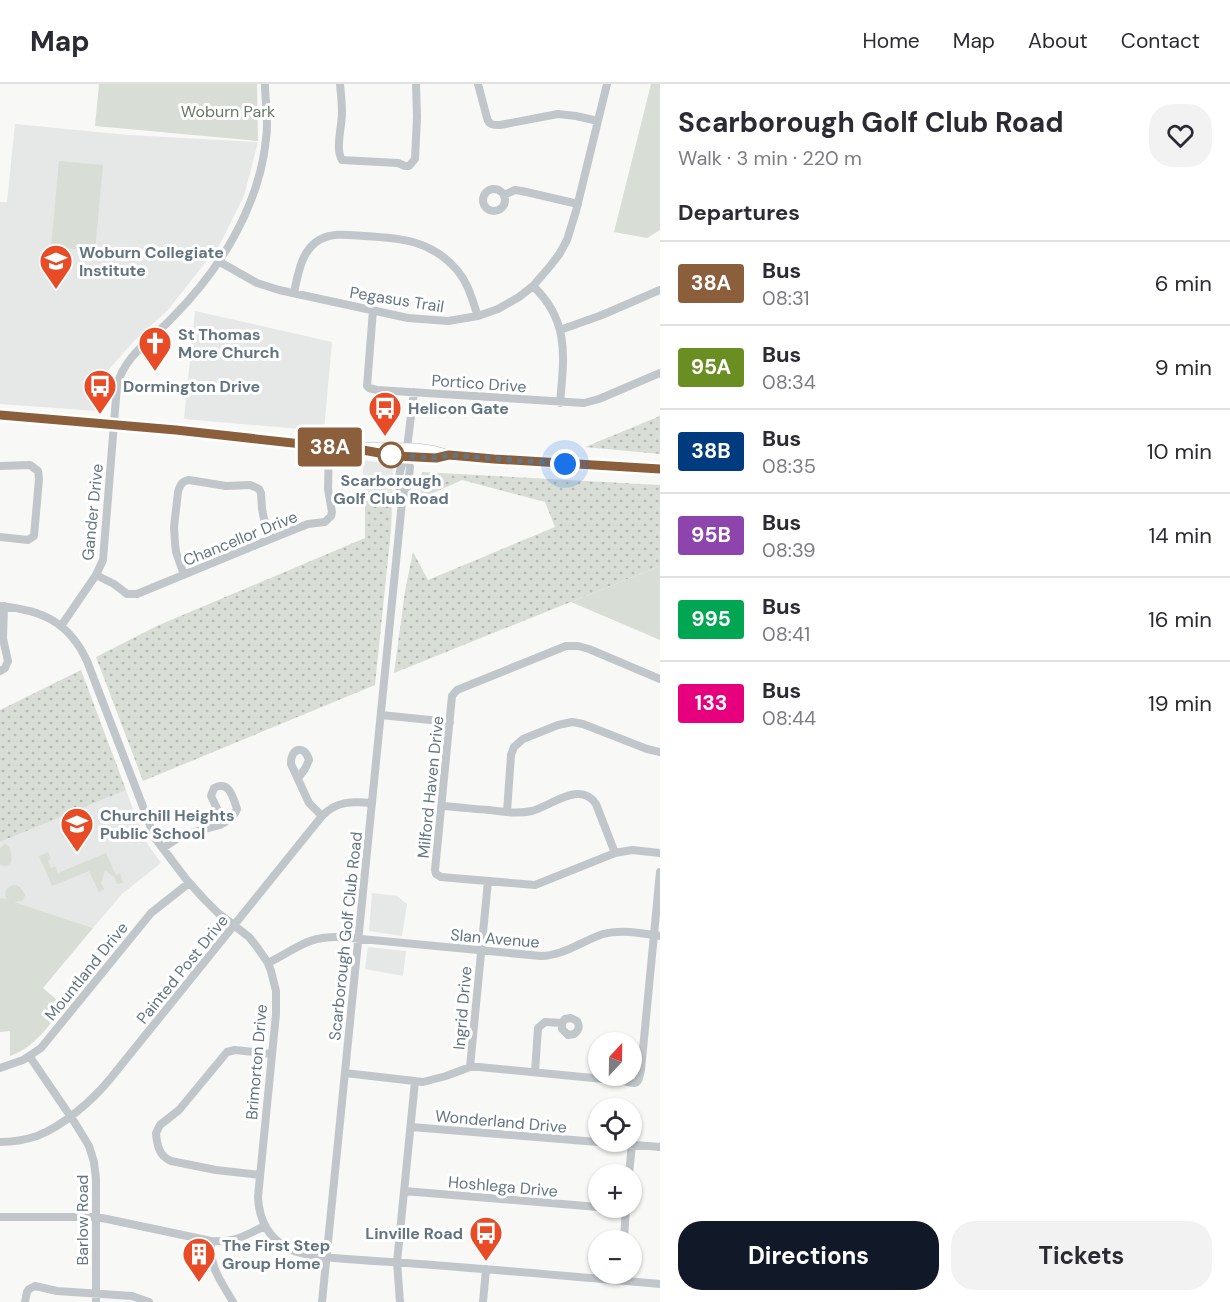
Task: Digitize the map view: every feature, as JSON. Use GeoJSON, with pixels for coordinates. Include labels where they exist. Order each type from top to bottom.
{"type":"FeatureCollection","features":[{"type":"Feature","properties":{"kind":"main road"},"geometry":{"type":"LineString","coordinates":[[0,415],[346,447],[386,455],[406,452],[436,458],[449,455],[660,470]]}},
{"type":"Feature","properties":{"kind":"street"},"geometry":{"type":"LineString","coordinates":[[114,426],[117,386],[125,365],[176,314],[219,261],[247,211],[260,175],[267,139],[265,84]]}},
{"type":"Feature","properties":{"kind":"street"},"geometry":{"type":"LineString","coordinates":[[340,84],[342,111],[340,157],[398,163],[405,166],[409,166],[415,159],[416,84]]}},
{"type":"Feature","properties":{"kind":"street"},"geometry":{"type":"LineString","coordinates":[[478,84],[487,118],[491,124],[500,125],[562,114],[598,121]]}},
{"type":"Feature","properties":{"kind":"street","name":"Pegasus Trail"},"geometry":{"type":"LineString","coordinates":[[219,261],[257,283],[279,290],[373,310],[427,320],[448,321],[488,314],[533,286],[560,253],[567,240],[607,84]]}},
{"type":"Feature","properties":{"kind":"street"},"geometry":{"type":"LineString","coordinates":[[504,195],[515,190],[578,204]]}},
{"type":"Feature","properties":{"kind":"street"},"geometry":{"type":"LineString","coordinates":[[294,293],[303,258],[309,248],[318,241],[339,234],[397,238],[423,245],[438,254],[457,271],[470,290],[478,316]]}},
{"type":"Feature","properties":{"kind":"street"},"geometry":{"type":"LineString","coordinates":[[533,286],[552,310],[561,330],[564,361],[560,403]]}},
{"type":"Feature","properties":{"kind":"street"},"geometry":{"type":"LineString","coordinates":[[561,330],[660,290]]}},
{"type":"Feature","properties":{"kind":"street","name":"Portico Drive"},"geometry":{"type":"LineString","coordinates":[[373,310],[367,386],[377,390],[584,403],[660,373]]}},
{"type":"Feature","properties":{"kind":"street"},"geometry":{"type":"LineString","coordinates":[[406,452],[414,392]]}},
{"type":"Feature","properties":{"kind":"street","name":"Gander Drive"},"geometry":{"type":"LineString","coordinates":[[61,626],[101,566],[114,426]]}},
{"type":"Feature","properties":{"kind":"street","name":"Chancellor Drive"},"geometry":{"type":"LineString","coordinates":[[96,575],[127,594],[137,594],[308,524],[325,522],[332,512],[328,483],[329,447]]}},
{"type":"Feature","properties":{"kind":"street","name":"Scarborough Golf Club Road"},"geometry":{"type":"LineString","coordinates":[[322,1302],[402,502],[408,485],[410,467],[406,452]]}},
{"type":"Feature","properties":{"kind":"street"},"geometry":{"type":"LineString","coordinates":[[0,466],[30,465],[38,471],[39,479],[34,536],[28,540],[0,537]]}},
{"type":"Feature","properties":{"kind":"street"},"geometry":{"type":"LineString","coordinates":[[184,574],[176,552],[174,527],[179,486],[185,480],[226,486],[250,485],[259,489],[264,519],[273,538]]}},
{"type":"Feature","properties":{"kind":"street"},"geometry":{"type":"LineString","coordinates":[[0,671],[5,668],[8,661],[3,639],[2,606]]}},
{"type":"Feature","properties":{"kind":"street","name":"Brimorton Drive"},"geometry":{"type":"LineString","coordinates":[[2,606],[47,616],[72,637],[83,652],[157,842],[189,883],[204,899],[249,937],[268,963],[276,991],[276,1014],[260,1175],[259,1208],[265,1226]]}},
{"type":"Feature","properties":{"kind":"street","name":"Milford Haven Drive"},"geometry":{"type":"LineString","coordinates":[[660,679],[590,649],[566,646],[458,690],[452,696],[435,865],[436,874],[441,877],[535,885],[615,853],[632,850],[660,853]]}},
{"type":"Feature","properties":{"kind":"street"},"geometry":{"type":"LineString","coordinates":[[381,715],[450,722]]}},
{"type":"Feature","properties":{"kind":"street"},"geometry":{"type":"LineString","coordinates":[[507,812],[511,755],[514,747],[523,739],[558,725],[577,722],[660,752]]}},
{"type":"Feature","properties":{"kind":"street"},"geometry":{"type":"LineString","coordinates":[[298,778],[309,802],[322,816]]}},
{"type":"Feature","properties":{"kind":"street"},"geometry":{"type":"LineString","coordinates":[[163,848],[183,834],[224,823],[235,814],[236,807],[230,791],[218,786],[214,788],[211,796],[224,823]]}},
{"type":"Feature","properties":{"kind":"street"},"geometry":{"type":"LineString","coordinates":[[442,806],[521,813],[532,811],[572,794],[583,794],[594,800],[615,853]]}},
{"type":"Feature","properties":{"kind":"street","name":"Painted Post Drive"},"geometry":{"type":"LineString","coordinates":[[0,1142],[14,1142],[36,1136],[70,1117],[100,1092],[322,816],[333,807],[347,802],[372,803]]}},
{"type":"Feature","properties":{"kind":"street"},"geometry":{"type":"LineString","coordinates":[[345,1073],[423,1082],[470,1067],[624,1081],[633,1084],[638,1082],[657,935],[660,872]]}},
{"type":"Feature","properties":{"kind":"street","name":"Ingrid Drive"},"geometry":{"type":"LineString","coordinates":[[470,1067],[488,880]]}},
{"type":"Feature","properties":{"kind":"street","name":"Mountland Drive"},"geometry":{"type":"LineString","coordinates":[[0,1068],[20,1062],[41,1048],[151,913],[189,883]]}},
{"type":"Feature","properties":{"kind":"street","name":"Slan Avenue"},"geometry":{"type":"LineString","coordinates":[[268,963],[309,941],[321,938],[340,937],[545,956],[562,952],[611,933],[657,935]]}},
{"type":"Feature","properties":{"kind":"street"},"geometry":{"type":"LineString","coordinates":[[535,1072],[538,1028],[545,1022],[562,1023]]}},
{"type":"Feature","properties":{"kind":"street"},"geometry":{"type":"LineString","coordinates":[[260,1175],[216,1170],[166,1159],[159,1149],[156,1133],[160,1125],[184,1105],[227,1052],[242,1050],[271,1054]]}},
{"type":"Feature","properties":{"kind":"street","name":"Barlow Road"},"geometry":{"type":"LineString","coordinates":[[30,1057],[89,1146],[94,1162],[96,1298]]}},
{"type":"Feature","properties":{"kind":"street"},"geometry":{"type":"LineString","coordinates":[[400,1302],[397,1262],[415,1081]]}},
{"type":"Feature","properties":{"kind":"street","name":"Wonderland Drive"},"geometry":{"type":"LineString","coordinates":[[411,1127],[588,1141]]}},
{"type":"Feature","properties":{"kind":"street","name":"Wonderland Drive"},"geometry":{"type":"LineString","coordinates":[[642,1146],[660,1147]]}},
{"type":"Feature","properties":{"kind":"street","name":"Hoshlega Drive"},"geometry":{"type":"LineString","coordinates":[[404,1191],[588,1206]]}},
{"type":"Feature","properties":{"kind":"street"},"geometry":{"type":"LineString","coordinates":[[0,1217],[96,1217],[211,1241],[234,1241],[265,1226],[274,1238],[287,1248],[303,1254],[588,1275]]}},
{"type":"Feature","properties":{"kind":"street"},"geometry":{"type":"LineString","coordinates":[[211,1241],[210,1256],[213,1265],[233,1302]]}},
{"type":"Feature","properties":{"kind":"street"},"geometry":{"type":"LineString","coordinates":[[483,1302],[486,1269]]}},
{"type":"Feature","properties":{"kind":"street"},"geometry":{"type":"LineString","coordinates":[[642,1281],[660,1284]]}},
{"type":"Feature","properties":{"kind":"street"},"geometry":{"type":"LineString","coordinates":[[25,1302],[27,1292],[35,1286],[96,1298],[132,1296],[149,1302]]}},
{"type":"Feature","properties":{"kind":"shaded area","name":"Woburn Collegiate Institute"},"geometry":{"type":"Polygon","coordinates":[[[15,124],[129,135],[258,142],[244,196],[220,244],[168,310],[134,341],[102,377],[98,411],[0,404],[0,202],[7,202],[15,124]]]}},
{"type":"Feature","properties":{"kind":"shaded area"},"geometry":{"type":"Polygon","coordinates":[[[195,311],[332,342],[324,431],[184,419],[195,311]]]}},
{"type":"Feature","properties":{"kind":"shaded area"},"geometry":{"type":"Polygon","coordinates":[[[362,460],[393,464],[392,503],[365,498],[362,460]]]}},
{"type":"Feature","properties":{"kind":"shaded area","name":"Churchill Heights Public School"},"geometry":{"type":"Polygon","coordinates":[[[126,790],[144,839],[161,863],[122,894],[93,928],[0,898],[0,842],[126,790]]]}},
{"type":"Feature","properties":{"kind":"shaded area"},"geometry":{"type":"Polygon","coordinates":[[[372,893],[397,896],[407,904],[402,936],[369,931],[372,893]]]}},
{"type":"Feature","properties":{"kind":"shaded area"},"geometry":{"type":"Polygon","coordinates":[[[368,947],[406,951],[403,976],[365,969],[368,947]]]}},
{"type":"Feature","properties":{"kind":"green space","name":"Woburn Park"},"geometry":{"type":"Polygon","coordinates":[[[99,84],[257,84],[258,141],[95,126],[99,84]]]}},
{"type":"Feature","properties":{"kind":"green space"},"geometry":{"type":"Polygon","coordinates":[[[651,84],[660,84],[660,230],[647,238],[614,232],[651,84]]]}},
{"type":"Feature","properties":{"kind":"green space"},"geometry":{"type":"Polygon","coordinates":[[[59,161],[103,165],[95,251],[51,247],[59,161]]]}},
{"type":"Feature","properties":{"kind":"green space"},"geometry":{"type":"Polygon","coordinates":[[[660,416],[660,454],[585,447],[660,416]]]}},
{"type":"Feature","properties":{"kind":"green space"},"geometry":{"type":"Polygon","coordinates":[[[422,472],[660,485],[660,566],[394,673],[405,591],[413,552],[428,580],[555,527],[545,502],[462,480],[420,499],[422,472]]]}},
{"type":"Feature","properties":{"kind":"green space"},"geometry":{"type":"Polygon","coordinates":[[[365,498],[392,503],[375,685],[143,781],[96,657],[157,626],[365,538],[365,498]]]}},
{"type":"Feature","properties":{"kind":"green space"},"geometry":{"type":"Polygon","coordinates":[[[660,566],[660,640],[571,602],[660,566]]]}},
{"type":"Feature","properties":{"kind":"green space"},"geometry":{"type":"Polygon","coordinates":[[[81,670],[126,790],[0,842],[0,710],[81,670]]]}},
{"type":"Feature","properties":{"kind":"green space"},"geometry":{"type":"Polygon","coordinates":[[[5,844],[9,846],[11,860],[5,866],[0,865],[0,848],[5,844]]]}},
{"type":"Feature","properties":{"kind":"green space"},"geometry":{"type":"Polygon","coordinates":[[[48,852],[51,868],[55,866],[58,873],[106,853],[116,875],[120,873],[123,883],[117,884],[114,877],[105,870],[101,883],[104,889],[99,892],[89,871],[52,886],[39,856],[48,852]]]}},
{"type":"Feature","properties":{"kind":"green space"},"geometry":{"type":"Polygon","coordinates":[[[13,885],[19,886],[25,895],[23,901],[14,902],[93,928],[43,988],[64,1006],[34,1042],[10,1056],[10,1031],[0,1032],[0,898],[6,899],[6,890],[13,885]]]}},
{"type":"Feature","properties":{"kind":"bus line","name":"38A"},"geometry":{"type":"LineString","coordinates":[[0,415],[346,447],[396,456],[436,458],[449,455],[660,469]]}},
{"type":"Feature","properties":{"kind":"place","name":"Woburn Collegiate Institute"},"geometry":{"type":"Point","coordinates":[56,290]}},
{"type":"Feature","properties":{"kind":"place","name":"St Thomas More Church"},"geometry":{"type":"Point","coordinates":[155,372]}},
{"type":"Feature","properties":{"kind":"place","name":"Dormington Drive"},"geometry":{"type":"Point","coordinates":[100,415]}},
{"type":"Feature","properties":{"kind":"place","name":"Helicon Gate"},"geometry":{"type":"Point","coordinates":[385,437]}},
{"type":"Feature","properties":{"kind":"place","name":"Scarborough Golf Club Road"},"geometry":{"type":"Point","coordinates":[391,455]}},
{"type":"Feature","properties":{"kind":"place","name":"Churchill Heights Public School"},"geometry":{"type":"Point","coordinates":[77,853]}},
{"type":"Feature","properties":{"kind":"place","name":"Linville Road"},"geometry":{"type":"Point","coordinates":[486,1262]}},
{"type":"Feature","properties":{"kind":"place","name":"The First Step Group Home"},"geometry":{"type":"Point","coordinates":[199,1283]}},
{"type":"Feature","properties":{"kind":"route"},"geometry":{"type":"LineString","coordinates":[[391,455],[436,458],[449,455],[565,464]]}}]}
